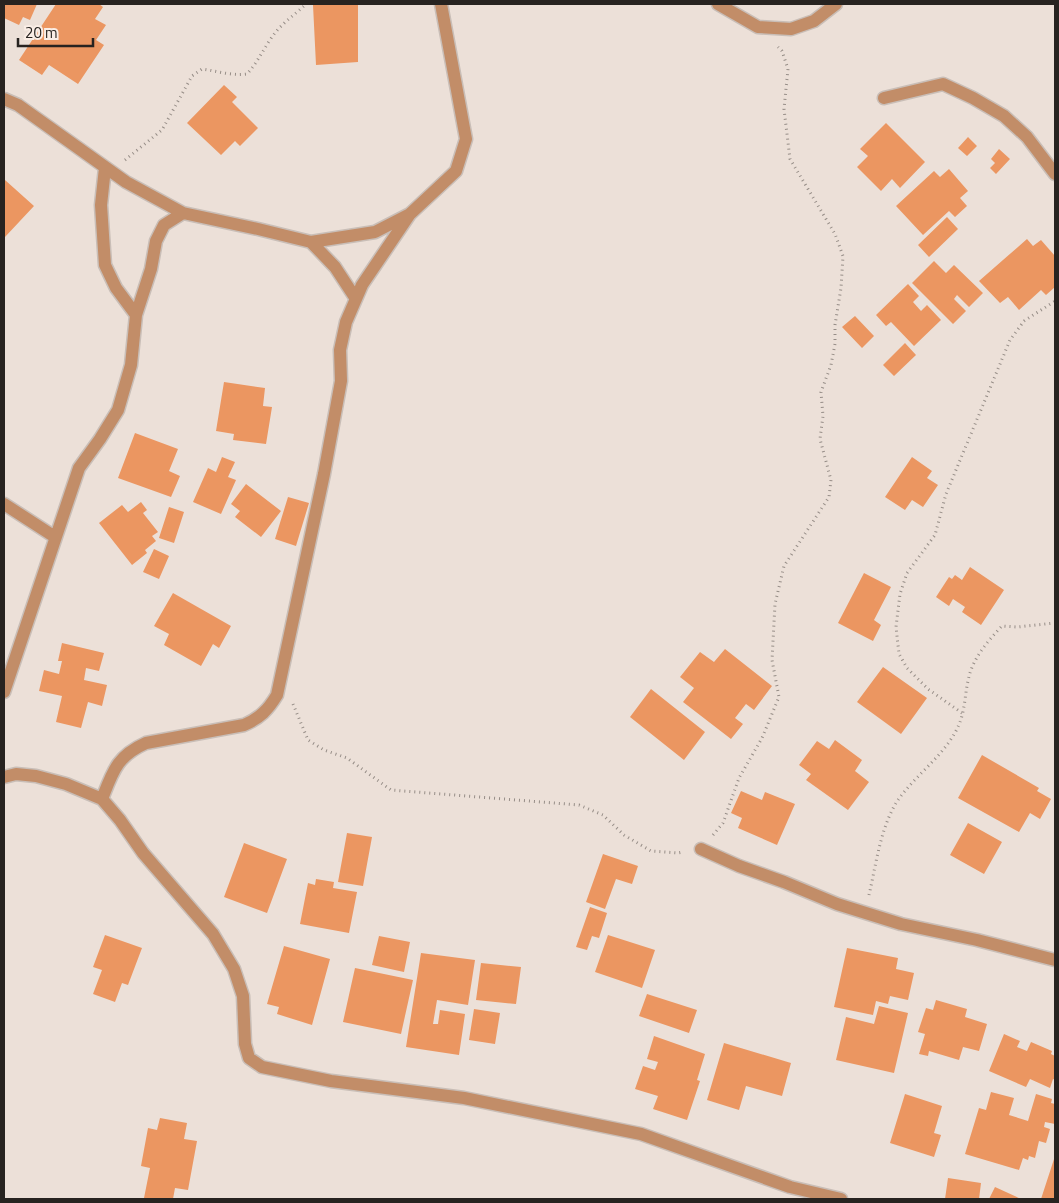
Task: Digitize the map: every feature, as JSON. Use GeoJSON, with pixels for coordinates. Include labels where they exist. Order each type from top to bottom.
{"type":"FeatureCollection","features":[{"type":"Feature","properties":{"kind":"street"},"geometry":{"type":"LineString","coordinates":[[102,799],[112,772],[132,749],[146,743],[244,725],[258,718],[270,708],[277,695],[324,474],[341,381],[340,350],[346,322],[362,285],[410,214],[456,171],[466,139],[441,4]]}},
{"type":"Feature","properties":{"kind":"street"},"geometry":{"type":"LineString","coordinates":[[718,4],[758,27],[791,29],[814,21],[836,4]]}},
{"type":"Feature","properties":{"kind":"street"},"geometry":{"type":"LineString","coordinates":[[884,98],[943,84],[973,98],[1004,116],[1027,137],[1055,174]]}},
{"type":"Feature","properties":{"kind":"street"},"geometry":{"type":"LineString","coordinates":[[4,99],[18,105],[126,182],[183,212],[311,242],[375,232],[410,214]]}},
{"type":"Feature","properties":{"kind":"street"},"geometry":{"type":"LineString","coordinates":[[109,171],[101,205],[105,265],[116,288],[136,315]]}},
{"type":"Feature","properties":{"kind":"street"},"geometry":{"type":"LineString","coordinates":[[4,692],[54,537],[79,468],[118,410],[131,365],[136,315],[151,269],[156,241],[164,225],[183,212]]}},
{"type":"Feature","properties":{"kind":"street"},"geometry":{"type":"LineString","coordinates":[[311,242],[335,267],[356,299]]}},
{"type":"Feature","properties":{"kind":"street"},"geometry":{"type":"LineString","coordinates":[[4,504],[54,537]]}},
{"type":"Feature","properties":{"kind":"street"},"geometry":{"type":"LineString","coordinates":[[4,777],[16,774],[36,776],[66,784],[102,799],[120,820],[148,860],[213,934],[234,968],[243,996],[245,1044],[249,1058],[262,1067],[330,1081],[464,1098],[641,1134],[790,1187],[841,1199]]}},
{"type":"Feature","properties":{"kind":"street"},"geometry":{"type":"LineString","coordinates":[[701,848],[739,866],[837,904],[901,924],[977,940],[1055,960]]}},
{"type":"Feature","properties":{"kind":"path"},"geometry":{"type":"LineString","coordinates":[[109,171],[162,130],[192,76],[202,70],[216,70],[235,75],[247,74],[256,64],[272,36],[304,6]]}},
{"type":"Feature","properties":{"kind":"path"},"geometry":{"type":"LineString","coordinates":[[281,675],[308,740],[324,750],[347,758],[392,790],[580,805],[604,816],[624,835],[651,851],[678,853],[701,848],[723,823],[739,778],[762,738],[779,696],[772,660],[775,604],[784,566],[829,497],[831,480],[820,439],[823,416],[820,392],[831,365],[835,344],[835,325],[840,297],[842,256],[835,234],[790,159],[784,109],[788,69],[786,60],[782,51],[758,27]]}},
{"type":"Feature","properties":{"kind":"path"},"geometry":{"type":"LineString","coordinates":[[962,713],[928,689],[908,668],[899,654],[896,627],[900,594],[907,573],[935,535],[946,494],[1010,340],[1024,322],[1055,301]]}},
{"type":"Feature","properties":{"kind":"path"},"geometry":{"type":"LineString","coordinates":[[864,912],[889,817],[897,802],[912,782],[950,740],[960,722],[968,679],[986,643],[1002,626],[1017,627],[1055,623]]}},
{"type":"Feature","properties":{"kind":"building"},"geometry":{"type":"Polygon","coordinates":[[[4,4],[37,4],[30,20],[23,17],[19,25],[4,18],[4,4]]]}},
{"type":"Feature","properties":{"kind":"building"},"geometry":{"type":"Polygon","coordinates":[[[56,4],[99,4],[103,7],[95,19],[106,25],[96,40],[104,45],[78,84],[49,65],[42,75],[19,60],[56,4]]]}},
{"type":"Feature","properties":{"kind":"building"},"geometry":{"type":"Polygon","coordinates":[[[358,4],[358,62],[316,65],[313,5],[358,4]]]}},
{"type":"Feature","properties":{"kind":"building"},"geometry":{"type":"Polygon","coordinates":[[[224,85],[237,97],[232,102],[258,128],[240,146],[235,141],[221,155],[187,123],[224,85]]]}},
{"type":"Feature","properties":{"kind":"building"},"geometry":{"type":"Polygon","coordinates":[[[886,123],[925,162],[900,188],[892,179],[881,191],[857,167],[868,156],[860,149],[886,123]]]}},
{"type":"Feature","properties":{"kind":"building"},"geometry":{"type":"Polygon","coordinates":[[[968,137],[977,146],[967,156],[958,148],[968,137]]]}},
{"type":"Feature","properties":{"kind":"building"},"geometry":{"type":"Polygon","coordinates":[[[999,149],[1010,159],[996,174],[990,168],[995,163],[991,159],[999,149]]]}},
{"type":"Feature","properties":{"kind":"building"},"geometry":{"type":"Polygon","coordinates":[[[949,169],[968,191],[960,198],[967,206],[955,217],[949,211],[923,235],[896,206],[934,171],[940,177],[949,169]]]}},
{"type":"Feature","properties":{"kind":"building"},"geometry":{"type":"Polygon","coordinates":[[[4,181],[34,206],[5,237],[4,181]]]}},
{"type":"Feature","properties":{"kind":"building"},"geometry":{"type":"Polygon","coordinates":[[[947,217],[958,229],[929,257],[918,245],[947,217]]]}},
{"type":"Feature","properties":{"kind":"building"},"geometry":{"type":"Polygon","coordinates":[[[1027,239],[1033,246],[1041,240],[1055,256],[1055,287],[1046,295],[1041,290],[1019,310],[1008,297],[1000,303],[979,281],[1027,239]]]}},
{"type":"Feature","properties":{"kind":"building"},"geometry":{"type":"Polygon","coordinates":[[[934,261],[946,273],[954,265],[983,293],[969,307],[957,295],[954,299],[966,311],[953,324],[912,283],[934,261]]]}},
{"type":"Feature","properties":{"kind":"building"},"geometry":{"type":"Polygon","coordinates":[[[908,284],[919,296],[913,302],[921,311],[927,305],[941,320],[914,346],[891,322],[886,326],[876,315],[908,284]]]}},
{"type":"Feature","properties":{"kind":"building"},"geometry":{"type":"Polygon","coordinates":[[[855,316],[874,336],[862,348],[842,327],[855,316]]]}},
{"type":"Feature","properties":{"kind":"building"},"geometry":{"type":"Polygon","coordinates":[[[905,343],[916,355],[894,376],[883,365],[905,343]]]}},
{"type":"Feature","properties":{"kind":"building"},"geometry":{"type":"Polygon","coordinates":[[[224,382],[265,388],[263,406],[272,407],[266,444],[233,440],[234,434],[216,431],[224,382]]]}},
{"type":"Feature","properties":{"kind":"building"},"geometry":{"type":"Polygon","coordinates":[[[135,433],[178,449],[169,471],[180,476],[171,497],[118,478],[135,433]]]}},
{"type":"Feature","properties":{"kind":"building"},"geometry":{"type":"Polygon","coordinates":[[[222,457],[235,462],[228,477],[236,480],[221,514],[193,502],[208,468],[216,472],[222,457]]]}},
{"type":"Feature","properties":{"kind":"building"},"geometry":{"type":"Polygon","coordinates":[[[912,457],[932,471],[927,478],[938,485],[923,507],[912,500],[905,510],[885,497],[912,457]]]}},
{"type":"Feature","properties":{"kind":"building"},"geometry":{"type":"Polygon","coordinates":[[[246,484],[281,511],[261,537],[235,517],[240,511],[231,504],[246,484]]]}},
{"type":"Feature","properties":{"kind":"building"},"geometry":{"type":"Polygon","coordinates":[[[288,497],[309,503],[296,546],[275,539],[288,497]]]}},
{"type":"Feature","properties":{"kind":"building"},"geometry":{"type":"Polygon","coordinates":[[[141,502],[147,510],[143,513],[158,532],[152,536],[156,541],[145,550],[147,553],[132,565],[99,523],[122,505],[128,512],[141,502]]]}},
{"type":"Feature","properties":{"kind":"building"},"geometry":{"type":"Polygon","coordinates":[[[169,507],[184,512],[174,543],[159,538],[169,507]]]}},
{"type":"Feature","properties":{"kind":"building"},"geometry":{"type":"Polygon","coordinates":[[[154,549],[169,556],[159,579],[143,572],[154,549]]]}},
{"type":"Feature","properties":{"kind":"building"},"geometry":{"type":"Polygon","coordinates":[[[970,567],[1004,590],[981,625],[962,612],[965,607],[953,599],[949,606],[936,597],[949,577],[952,579],[955,575],[962,580],[970,567]]]}},
{"type":"Feature","properties":{"kind":"building"},"geometry":{"type":"Polygon","coordinates":[[[864,573],[891,587],[874,620],[881,625],[873,641],[838,623],[864,573]]]}},
{"type":"Feature","properties":{"kind":"building"},"geometry":{"type":"Polygon","coordinates":[[[173,593],[231,626],[219,648],[213,644],[201,666],[164,645],[169,634],[154,626],[173,593]]]}},
{"type":"Feature","properties":{"kind":"building"},"geometry":{"type":"Polygon","coordinates":[[[62,643],[104,653],[99,671],[86,668],[84,680],[107,685],[102,706],[88,702],[81,728],[56,722],[62,696],[39,691],[44,670],[59,674],[62,661],[58,661],[62,643]]]}},
{"type":"Feature","properties":{"kind":"building"},"geometry":{"type":"Polygon","coordinates":[[[725,649],[772,686],[754,710],[746,704],[735,718],[743,724],[731,739],[683,702],[694,688],[680,677],[700,652],[714,662],[725,649]]]}},
{"type":"Feature","properties":{"kind":"building"},"geometry":{"type":"Polygon","coordinates":[[[883,667],[927,698],[901,734],[857,702],[883,667]]]}},
{"type":"Feature","properties":{"kind":"building"},"geometry":{"type":"Polygon","coordinates":[[[651,689],[705,732],[684,760],[630,717],[651,689]]]}},
{"type":"Feature","properties":{"kind":"building"},"geometry":{"type":"Polygon","coordinates":[[[835,740],[862,760],[855,771],[869,782],[848,810],[806,780],[811,774],[799,765],[817,741],[829,749],[835,740]]]}},
{"type":"Feature","properties":{"kind":"building"},"geometry":{"type":"Polygon","coordinates":[[[982,755],[1039,788],[1037,791],[1051,799],[1040,819],[1030,813],[1019,832],[958,798],[982,755]]]}},
{"type":"Feature","properties":{"kind":"building"},"geometry":{"type":"Polygon","coordinates":[[[741,791],[762,800],[765,792],[795,804],[777,845],[738,828],[742,818],[731,813],[741,791]]]}},
{"type":"Feature","properties":{"kind":"building"},"geometry":{"type":"Polygon","coordinates":[[[968,823],[1002,842],[984,874],[950,855],[968,823]]]}},
{"type":"Feature","properties":{"kind":"building"},"geometry":{"type":"Polygon","coordinates":[[[347,833],[372,837],[363,886],[338,882],[347,833]]]}},
{"type":"Feature","properties":{"kind":"building"},"geometry":{"type":"Polygon","coordinates":[[[244,843],[287,859],[267,913],[224,897],[244,843]]]}},
{"type":"Feature","properties":{"kind":"building"},"geometry":{"type":"Polygon","coordinates":[[[603,854],[638,866],[632,884],[616,879],[605,909],[586,902],[603,854]]]}},
{"type":"Feature","properties":{"kind":"building"},"geometry":{"type":"Polygon","coordinates":[[[316,879],[334,882],[333,888],[357,892],[349,933],[300,924],[308,883],[315,885],[316,879]]]}},
{"type":"Feature","properties":{"kind":"building"},"geometry":{"type":"Polygon","coordinates":[[[590,907],[607,913],[599,938],[592,936],[587,950],[576,947],[590,907]]]}},
{"type":"Feature","properties":{"kind":"building"},"geometry":{"type":"Polygon","coordinates":[[[105,935],[142,948],[128,985],[122,983],[115,1002],[93,994],[102,970],[93,967],[105,935]]]}},
{"type":"Feature","properties":{"kind":"building"},"geometry":{"type":"Polygon","coordinates":[[[608,935],[655,950],[642,988],[595,972],[608,935]]]}},
{"type":"Feature","properties":{"kind":"building"},"geometry":{"type":"Polygon","coordinates":[[[379,936],[410,942],[404,972],[372,965],[379,936]]]}},
{"type":"Feature","properties":{"kind":"building"},"geometry":{"type":"Polygon","coordinates":[[[284,946],[330,959],[312,1025],[277,1014],[279,1007],[267,1004],[284,946]]]}},
{"type":"Feature","properties":{"kind":"building"},"geometry":{"type":"Polygon","coordinates":[[[847,948],[898,958],[896,969],[914,973],[908,1000],[890,996],[888,1004],[876,1001],[873,1015],[834,1007],[847,948]]]}},
{"type":"Feature","properties":{"kind":"building"},"geometry":{"type":"Polygon","coordinates":[[[421,953],[475,960],[468,1005],[437,1000],[433,1024],[438,1024],[440,1010],[465,1014],[459,1055],[406,1047],[421,953]]]}},
{"type":"Feature","properties":{"kind":"building"},"geometry":{"type":"Polygon","coordinates":[[[481,963],[521,967],[516,1004],[476,1000],[481,963]]]}},
{"type":"Feature","properties":{"kind":"building"},"geometry":{"type":"Polygon","coordinates":[[[355,968],[413,980],[401,1034],[343,1022],[355,968]]]}},
{"type":"Feature","properties":{"kind":"building"},"geometry":{"type":"Polygon","coordinates":[[[647,994],[697,1010],[689,1033],[639,1016],[647,994]]]}},
{"type":"Feature","properties":{"kind":"building"},"geometry":{"type":"Polygon","coordinates":[[[936,1000],[967,1009],[965,1017],[987,1024],[979,1051],[963,1047],[959,1060],[929,1051],[928,1056],[919,1054],[925,1034],[918,1032],[926,1008],[933,1010],[936,1000]]]}},
{"type":"Feature","properties":{"kind":"building"},"geometry":{"type":"Polygon","coordinates":[[[879,1006],[908,1013],[894,1073],[836,1060],[846,1017],[874,1024],[879,1006]]]}},
{"type":"Feature","properties":{"kind":"building"},"geometry":{"type":"Polygon","coordinates":[[[474,1009],[500,1013],[495,1044],[469,1040],[474,1009]]]}},
{"type":"Feature","properties":{"kind":"building"},"geometry":{"type":"Polygon","coordinates":[[[1004,1034],[1020,1041],[1017,1047],[1027,1051],[1031,1042],[1052,1051],[1051,1054],[1055,1056],[1055,1080],[1053,1079],[1050,1088],[1030,1079],[1026,1087],[989,1071],[1004,1034]]]}},
{"type":"Feature","properties":{"kind":"building"},"geometry":{"type":"Polygon","coordinates":[[[654,1036],[705,1054],[697,1080],[700,1081],[687,1120],[653,1109],[658,1096],[635,1089],[643,1066],[655,1070],[658,1062],[647,1059],[654,1036]]]}},
{"type":"Feature","properties":{"kind":"building"},"geometry":{"type":"Polygon","coordinates":[[[724,1043],[791,1063],[782,1096],[746,1086],[739,1110],[707,1100],[724,1043]]]}},
{"type":"Feature","properties":{"kind":"building"},"geometry":{"type":"Polygon","coordinates":[[[991,1092],[1014,1098],[1009,1115],[1028,1121],[1036,1094],[1052,1099],[1051,1103],[1055,1104],[1055,1124],[1045,1122],[1044,1127],[1050,1129],[1046,1143],[1039,1141],[1035,1158],[1029,1156],[1028,1160],[1023,1158],[1019,1170],[965,1154],[979,1108],[986,1110],[991,1092]]]}},
{"type":"Feature","properties":{"kind":"building"},"geometry":{"type":"Polygon","coordinates":[[[905,1094],[942,1106],[934,1133],[941,1135],[934,1157],[890,1143],[905,1094]]]}},
{"type":"Feature","properties":{"kind":"building"},"geometry":{"type":"Polygon","coordinates":[[[160,1118],[187,1123],[184,1139],[197,1141],[188,1190],[175,1188],[173,1199],[144,1198],[150,1168],[141,1166],[148,1128],[157,1130],[160,1118]]]}},
{"type":"Feature","properties":{"kind":"building"},"geometry":{"type":"Polygon","coordinates":[[[1055,1156],[1055,1199],[1041,1199],[1055,1156]]]}},
{"type":"Feature","properties":{"kind":"building"},"geometry":{"type":"Polygon","coordinates":[[[948,1178],[981,1183],[979,1199],[945,1199],[948,1178]]]}},
{"type":"Feature","properties":{"kind":"building"},"geometry":{"type":"Polygon","coordinates":[[[995,1187],[1021,1199],[989,1199],[995,1187]]]}}]}
